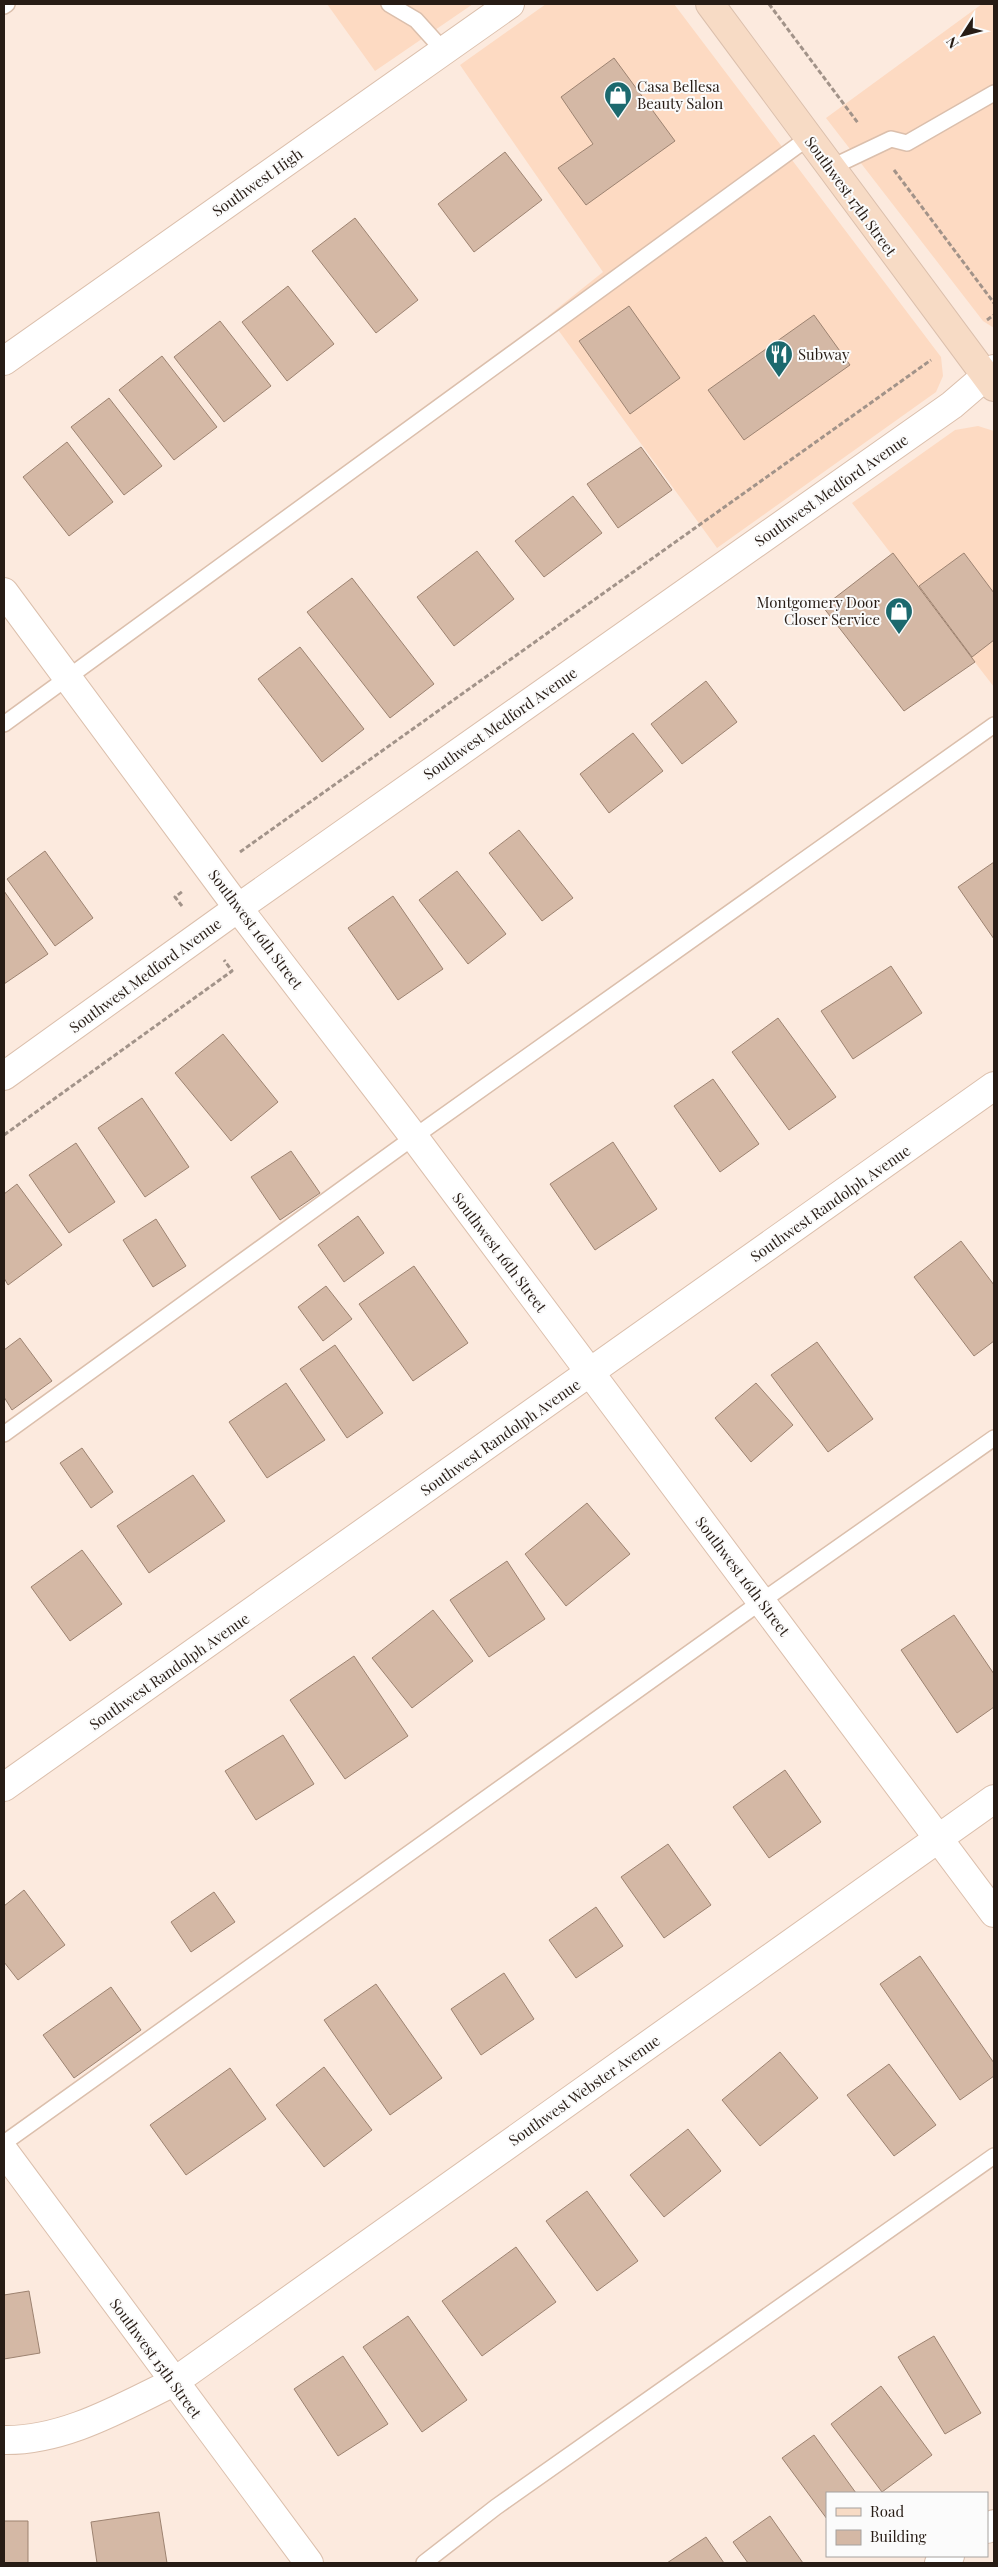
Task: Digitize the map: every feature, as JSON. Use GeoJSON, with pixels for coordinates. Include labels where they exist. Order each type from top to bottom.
{"type":"FeatureCollection","features":[{"type":"Feature","properties":{"kind":"main road","name":"Southwest 17th Street"},"geometry":{"type":"LineString","coordinates":[[710,4],[830,168],[992,377]]}},
{"type":"Feature","properties":{"kind":"street","name":"Southwest High"},"geometry":{"type":"LineString","coordinates":[[4,361],[510,4]]}},
{"type":"Feature","properties":{"kind":"street","name":"Southwest Medford Avenue"},"geometry":{"type":"LineString","coordinates":[[4,1076],[238,908],[992,377]]}},
{"type":"Feature","properties":{"kind":"street","name":"Southwest 16th Street"},"geometry":{"type":"LineString","coordinates":[[4,592],[213,871],[238,908],[414,1137],[994,1914]]}},
{"type":"Feature","properties":{"kind":"street","name":"Southwest Randolph Avenue"},"geometry":{"type":"LineString","coordinates":[[4,1787],[994,1086]]}},
{"type":"Feature","properties":{"kind":"street","name":"Southwest Webster Avenue"},"geometry":{"type":"LineString","coordinates":[[4,2440],[28,2440],[79,2426],[174,2382],[994,1799]]}},
{"type":"Feature","properties":{"kind":"street","name":"Southwest 15th Street"},"geometry":{"type":"LineString","coordinates":[[4,2151],[309,2563]]}},
{"type":"Feature","properties":{"kind":"lane"},"geometry":{"type":"LineString","coordinates":[[389,4],[416,20],[444,51]]}},
{"type":"Feature","properties":{"kind":"lane"},"geometry":{"type":"LineString","coordinates":[[830,168],[891,139],[907,143],[994,93]]}},
{"type":"Feature","properties":{"kind":"lane"},"geometry":{"type":"LineString","coordinates":[[4,724],[808,138]]}},
{"type":"Feature","properties":{"kind":"lane"},"geometry":{"type":"LineString","coordinates":[[4,1434],[414,1137],[994,725]]}},
{"type":"Feature","properties":{"kind":"lane"},"geometry":{"type":"LineString","coordinates":[[4,2143],[762,1601],[994,1438]]}},
{"type":"Feature","properties":{"kind":"lane"},"geometry":{"type":"LineString","coordinates":[[424,2563],[496,2507],[994,2156]]}},
{"type":"Feature","properties":{"kind":"shaded area"},"geometry":{"type":"Polygon","coordinates":[[[327,4],[473,4],[375,71],[327,4]]]}},
{"type":"Feature","properties":{"kind":"shaded area"},"geometry":{"type":"Polygon","coordinates":[[[546,4],[674,4],[941,357],[943,376],[936,392],[717,548],[548,316],[603,272],[460,65],[546,4]]]}},
{"type":"Feature","properties":{"kind":"shaded area"},"geometry":{"type":"Polygon","coordinates":[[[982,4],[994,4],[994,328],[983,321],[826,118],[982,4]]]}},
{"type":"Feature","properties":{"kind":"shaded area"},"geometry":{"type":"Polygon","coordinates":[[[978,426],[994,431],[994,687],[852,503],[955,430],[978,426]]]}},
{"type":"Feature","properties":{"kind":"building","name":"Casa Bellesa Beauty Salon"},"geometry":{"type":"Polygon","coordinates":[[[614,58],[675,141],[586,205],[558,168],[593,144],[561,97],[614,58]]]}},
{"type":"Feature","properties":{"kind":"building"},"geometry":{"type":"Polygon","coordinates":[[[505,152],[542,200],[474,252],[438,204],[505,152]]]}},
{"type":"Feature","properties":{"kind":"building"},"geometry":{"type":"Polygon","coordinates":[[[355,218],[418,300],[376,333],[312,251],[355,218]]]}},
{"type":"Feature","properties":{"kind":"building"},"geometry":{"type":"Polygon","coordinates":[[[288,286],[334,344],[287,381],[242,322],[288,286]]]}},
{"type":"Feature","properties":{"kind":"building"},"geometry":{"type":"Polygon","coordinates":[[[629,306],[680,378],[630,414],[579,341],[629,306]]]}},
{"type":"Feature","properties":{"kind":"building","name":"Subway"},"geometry":{"type":"Polygon","coordinates":[[[814,315],[850,365],[744,440],[708,390],[814,315]]]}},
{"type":"Feature","properties":{"kind":"building"},"geometry":{"type":"Polygon","coordinates":[[[220,321],[271,386],[224,422],[174,357],[220,321]]]}},
{"type":"Feature","properties":{"kind":"building"},"geometry":{"type":"Polygon","coordinates":[[[162,356],[217,427],[174,460],[119,390],[162,356]]]}},
{"type":"Feature","properties":{"kind":"building"},"geometry":{"type":"Polygon","coordinates":[[[109,398],[162,466],[124,495],[71,427],[109,398]]]}},
{"type":"Feature","properties":{"kind":"building"},"geometry":{"type":"Polygon","coordinates":[[[67,442],[113,502],[69,536],[23,477],[67,442]]]}},
{"type":"Feature","properties":{"kind":"building"},"geometry":{"type":"Polygon","coordinates":[[[641,447],[672,490],[618,528],[587,484],[641,447]]]}},
{"type":"Feature","properties":{"kind":"building"},"geometry":{"type":"Polygon","coordinates":[[[573,496],[602,533],[544,577],[515,541],[573,496]]]}},
{"type":"Feature","properties":{"kind":"building"},"geometry":{"type":"Polygon","coordinates":[[[477,551],[514,599],[454,646],[417,597],[477,551]]]}},
{"type":"Feature","properties":{"kind":"building","name":"Montgomery Door Closer Service"},"geometry":{"type":"Polygon","coordinates":[[[893,553],[975,662],[904,711],[823,607],[893,553]]]}},
{"type":"Feature","properties":{"kind":"building"},"geometry":{"type":"Polygon","coordinates":[[[964,553],[994,593],[994,640],[972,657],[919,586],[964,553]]]}},
{"type":"Feature","properties":{"kind":"building"},"geometry":{"type":"Polygon","coordinates":[[[352,578],[434,684],[390,718],[307,612],[352,578]]]}},
{"type":"Feature","properties":{"kind":"building"},"geometry":{"type":"Polygon","coordinates":[[[300,647],[364,729],[322,762],[258,679],[300,647]]]}},
{"type":"Feature","properties":{"kind":"building"},"geometry":{"type":"Polygon","coordinates":[[[706,681],[737,722],[682,764],[651,724],[706,681]]]}},
{"type":"Feature","properties":{"kind":"building"},"geometry":{"type":"Polygon","coordinates":[[[633,733],[663,771],[609,813],[580,774],[633,733]]]}},
{"type":"Feature","properties":{"kind":"building"},"geometry":{"type":"Polygon","coordinates":[[[519,830],[573,898],[542,921],[489,853],[519,830]]]}},
{"type":"Feature","properties":{"kind":"building"},"geometry":{"type":"Polygon","coordinates":[[[45,851],[93,918],[55,946],[7,879],[45,851]]]}},
{"type":"Feature","properties":{"kind":"building"},"geometry":{"type":"Polygon","coordinates":[[[994,862],[994,939],[958,887],[994,862]]]}},
{"type":"Feature","properties":{"kind":"building"},"geometry":{"type":"Polygon","coordinates":[[[457,871],[506,934],[468,964],[419,900],[457,871]]]}},
{"type":"Feature","properties":{"kind":"building"},"geometry":{"type":"Polygon","coordinates":[[[4,891],[48,954],[4,984],[4,891]]]}},
{"type":"Feature","properties":{"kind":"building"},"geometry":{"type":"Polygon","coordinates":[[[393,896],[443,969],[398,1000],[348,928],[393,896]]]}},
{"type":"Feature","properties":{"kind":"building"},"geometry":{"type":"Polygon","coordinates":[[[891,966],[922,1013],[853,1059],[821,1011],[891,966]]]}},
{"type":"Feature","properties":{"kind":"building"},"geometry":{"type":"Polygon","coordinates":[[[778,1018],[836,1097],[789,1130],[732,1052],[778,1018]]]}},
{"type":"Feature","properties":{"kind":"building"},"geometry":{"type":"Polygon","coordinates":[[[223,1034],[278,1102],[231,1141],[175,1073],[223,1034]]]}},
{"type":"Feature","properties":{"kind":"building"},"geometry":{"type":"Polygon","coordinates":[[[713,1079],[759,1144],[720,1172],[674,1106],[713,1079]]]}},
{"type":"Feature","properties":{"kind":"building"},"geometry":{"type":"Polygon","coordinates":[[[142,1098],[189,1167],[145,1197],[98,1128],[142,1098]]]}},
{"type":"Feature","properties":{"kind":"building"},"geometry":{"type":"Polygon","coordinates":[[[613,1142],[657,1209],[595,1250],[550,1184],[613,1142]]]}},
{"type":"Feature","properties":{"kind":"building"},"geometry":{"type":"Polygon","coordinates":[[[76,1143],[115,1202],[69,1233],[29,1175],[76,1143]]]}},
{"type":"Feature","properties":{"kind":"building"},"geometry":{"type":"Polygon","coordinates":[[[291,1151],[320,1193],[280,1220],[251,1177],[291,1151]]]}},
{"type":"Feature","properties":{"kind":"building"},"geometry":{"type":"Polygon","coordinates":[[[17,1184],[62,1245],[8,1285],[4,1278],[4,1194],[17,1184]]]}},
{"type":"Feature","properties":{"kind":"building"},"geometry":{"type":"Polygon","coordinates":[[[358,1216],[384,1253],[344,1282],[318,1245],[358,1216]]]}},
{"type":"Feature","properties":{"kind":"building"},"geometry":{"type":"Polygon","coordinates":[[[156,1219],[186,1266],[153,1287],[123,1240],[156,1219]]]}},
{"type":"Feature","properties":{"kind":"building"},"geometry":{"type":"Polygon","coordinates":[[[961,1241],[994,1285],[994,1341],[974,1356],[914,1277],[961,1241]]]}},
{"type":"Feature","properties":{"kind":"building"},"geometry":{"type":"Polygon","coordinates":[[[414,1266],[468,1343],[413,1381],[359,1304],[414,1266]]]}},
{"type":"Feature","properties":{"kind":"building"},"geometry":{"type":"Polygon","coordinates":[[[326,1286],[352,1319],[323,1341],[298,1307],[326,1286]]]}},
{"type":"Feature","properties":{"kind":"building"},"geometry":{"type":"Polygon","coordinates":[[[20,1338],[52,1381],[12,1410],[4,1397],[4,1350],[20,1338]]]}},
{"type":"Feature","properties":{"kind":"building"},"geometry":{"type":"Polygon","coordinates":[[[817,1342],[873,1419],[828,1452],[771,1375],[817,1342]]]}},
{"type":"Feature","properties":{"kind":"building"},"geometry":{"type":"Polygon","coordinates":[[[335,1345],[383,1413],[347,1438],[300,1369],[335,1345]]]}},
{"type":"Feature","properties":{"kind":"building"},"geometry":{"type":"Polygon","coordinates":[[[286,1383],[325,1440],[267,1478],[229,1422],[286,1383]]]}},
{"type":"Feature","properties":{"kind":"building"},"geometry":{"type":"Polygon","coordinates":[[[756,1383],[793,1425],[751,1462],[715,1418],[756,1383]]]}},
{"type":"Feature","properties":{"kind":"building"},"geometry":{"type":"Polygon","coordinates":[[[82,1448],[113,1492],[91,1508],[60,1463],[82,1448]]]}},
{"type":"Feature","properties":{"kind":"building"},"geometry":{"type":"Polygon","coordinates":[[[193,1475],[225,1521],[149,1573],[117,1526],[193,1475]]]}},
{"type":"Feature","properties":{"kind":"building"},"geometry":{"type":"Polygon","coordinates":[[[587,1503],[630,1554],[566,1606],[525,1554],[587,1503]]]}},
{"type":"Feature","properties":{"kind":"building"},"geometry":{"type":"Polygon","coordinates":[[[82,1550],[122,1604],[70,1641],[31,1587],[82,1550]]]}},
{"type":"Feature","properties":{"kind":"building"},"geometry":{"type":"Polygon","coordinates":[[[507,1561],[545,1619],[489,1657],[450,1600],[507,1561]]]}},
{"type":"Feature","properties":{"kind":"building"},"geometry":{"type":"Polygon","coordinates":[[[433,1610],[473,1661],[412,1708],[372,1658],[433,1610]]]}},
{"type":"Feature","properties":{"kind":"building"},"geometry":{"type":"Polygon","coordinates":[[[954,1615],[994,1674],[994,1707],[957,1733],[901,1650],[954,1615]]]}},
{"type":"Feature","properties":{"kind":"building"},"geometry":{"type":"Polygon","coordinates":[[[354,1656],[408,1736],[345,1779],[290,1700],[354,1656]]]}},
{"type":"Feature","properties":{"kind":"building"},"geometry":{"type":"Polygon","coordinates":[[[283,1735],[314,1784],[256,1820],[225,1771],[283,1735]]]}},
{"type":"Feature","properties":{"kind":"building"},"geometry":{"type":"Polygon","coordinates":[[[785,1770],[821,1822],[769,1858],[733,1807],[785,1770]]]}},
{"type":"Feature","properties":{"kind":"building"},"geometry":{"type":"Polygon","coordinates":[[[668,1844],[711,1905],[664,1938],[621,1877],[668,1844]]]}},
{"type":"Feature","properties":{"kind":"building"},"geometry":{"type":"Polygon","coordinates":[[[24,1890],[65,1945],[18,1980],[4,1962],[4,1906],[24,1890]]]}},
{"type":"Feature","properties":{"kind":"building"},"geometry":{"type":"Polygon","coordinates":[[[214,1892],[235,1922],[191,1952],[171,1922],[214,1892]]]}},
{"type":"Feature","properties":{"kind":"building"},"geometry":{"type":"Polygon","coordinates":[[[596,1907],[623,1946],[576,1978],[549,1940],[596,1907]]]}},
{"type":"Feature","properties":{"kind":"building"},"geometry":{"type":"Polygon","coordinates":[[[920,1956],[994,2063],[994,2076],[960,2100],[880,1984],[920,1956]]]}},
{"type":"Feature","properties":{"kind":"building"},"geometry":{"type":"Polygon","coordinates":[[[504,1973],[534,2019],[481,2055],[451,2009],[504,1973]]]}},
{"type":"Feature","properties":{"kind":"building"},"geometry":{"type":"Polygon","coordinates":[[[376,1984],[442,2078],[390,2115],[324,2020],[376,1984]]]}},
{"type":"Feature","properties":{"kind":"building"},"geometry":{"type":"Polygon","coordinates":[[[111,1987],[141,2030],[74,2078],[43,2035],[111,1987]]]}},
{"type":"Feature","properties":{"kind":"building"},"geometry":{"type":"Polygon","coordinates":[[[780,2052],[818,2098],[760,2146],[722,2100],[780,2052]]]}},
{"type":"Feature","properties":{"kind":"building"},"geometry":{"type":"Polygon","coordinates":[[[889,2064],[936,2125],[894,2156],[847,2095],[889,2064]]]}},
{"type":"Feature","properties":{"kind":"building"},"geometry":{"type":"Polygon","coordinates":[[[324,2067],[372,2130],[324,2167],[276,2105],[324,2067]]]}},
{"type":"Feature","properties":{"kind":"building"},"geometry":{"type":"Polygon","coordinates":[[[230,2068],[266,2119],[186,2175],[150,2125],[230,2068]]]}},
{"type":"Feature","properties":{"kind":"building"},"geometry":{"type":"Polygon","coordinates":[[[688,2129],[721,2171],[664,2217],[630,2175],[688,2129]]]}},
{"type":"Feature","properties":{"kind":"building"},"geometry":{"type":"Polygon","coordinates":[[[587,2191],[638,2261],[597,2291],[546,2221],[587,2191]]]}},
{"type":"Feature","properties":{"kind":"building"},"geometry":{"type":"Polygon","coordinates":[[[516,2247],[556,2302],[482,2356],[442,2301],[516,2247]]]}},
{"type":"Feature","properties":{"kind":"building"},"geometry":{"type":"Polygon","coordinates":[[[29,2291],[40,2353],[4,2359],[4,2295],[29,2291]]]}},
{"type":"Feature","properties":{"kind":"building"},"geometry":{"type":"Polygon","coordinates":[[[408,2316],[467,2400],[422,2432],[363,2347],[408,2316]]]}},
{"type":"Feature","properties":{"kind":"building"},"geometry":{"type":"Polygon","coordinates":[[[934,2336],[981,2413],[945,2434],[898,2357],[934,2336]]]}},
{"type":"Feature","properties":{"kind":"building"},"geometry":{"type":"Polygon","coordinates":[[[343,2356],[388,2424],[338,2456],[294,2389],[343,2356]]]}},
{"type":"Feature","properties":{"kind":"building"},"geometry":{"type":"Polygon","coordinates":[[[881,2386],[932,2455],[882,2492],[831,2424],[881,2386]]]}},
{"type":"Feature","properties":{"kind":"building"},"geometry":{"type":"Polygon","coordinates":[[[814,2435],[855,2492],[826,2492],[826,2518],[782,2458],[814,2435]]]}},
{"type":"Feature","properties":{"kind":"building"},"geometry":{"type":"Polygon","coordinates":[[[159,2512],[167,2563],[97,2563],[91,2522],[159,2512]]]}},
{"type":"Feature","properties":{"kind":"building"},"geometry":{"type":"Polygon","coordinates":[[[770,2516],[803,2563],[748,2563],[733,2542],[770,2516]]]}},
{"type":"Feature","properties":{"kind":"building"},"geometry":{"type":"Polygon","coordinates":[[[4,2521],[28,2521],[28,2563],[4,2563],[4,2521]]]}},
{"type":"Feature","properties":{"kind":"building"},"geometry":{"type":"Polygon","coordinates":[[[706,2537],[724,2563],[667,2563],[706,2537]]]}},
{"type":"Feature","properties":{"kind":"place","name":"Casa Bellesa Beauty Salon"},"geometry":{"type":"Point","coordinates":[618,119]}},
{"type":"Feature","properties":{"kind":"place","name":"Subway"},"geometry":{"type":"Point","coordinates":[779,378]}},
{"type":"Feature","properties":{"kind":"place","name":"Montgomery Door Closer Service"},"geometry":{"type":"Point","coordinates":[899,635]}}]}
